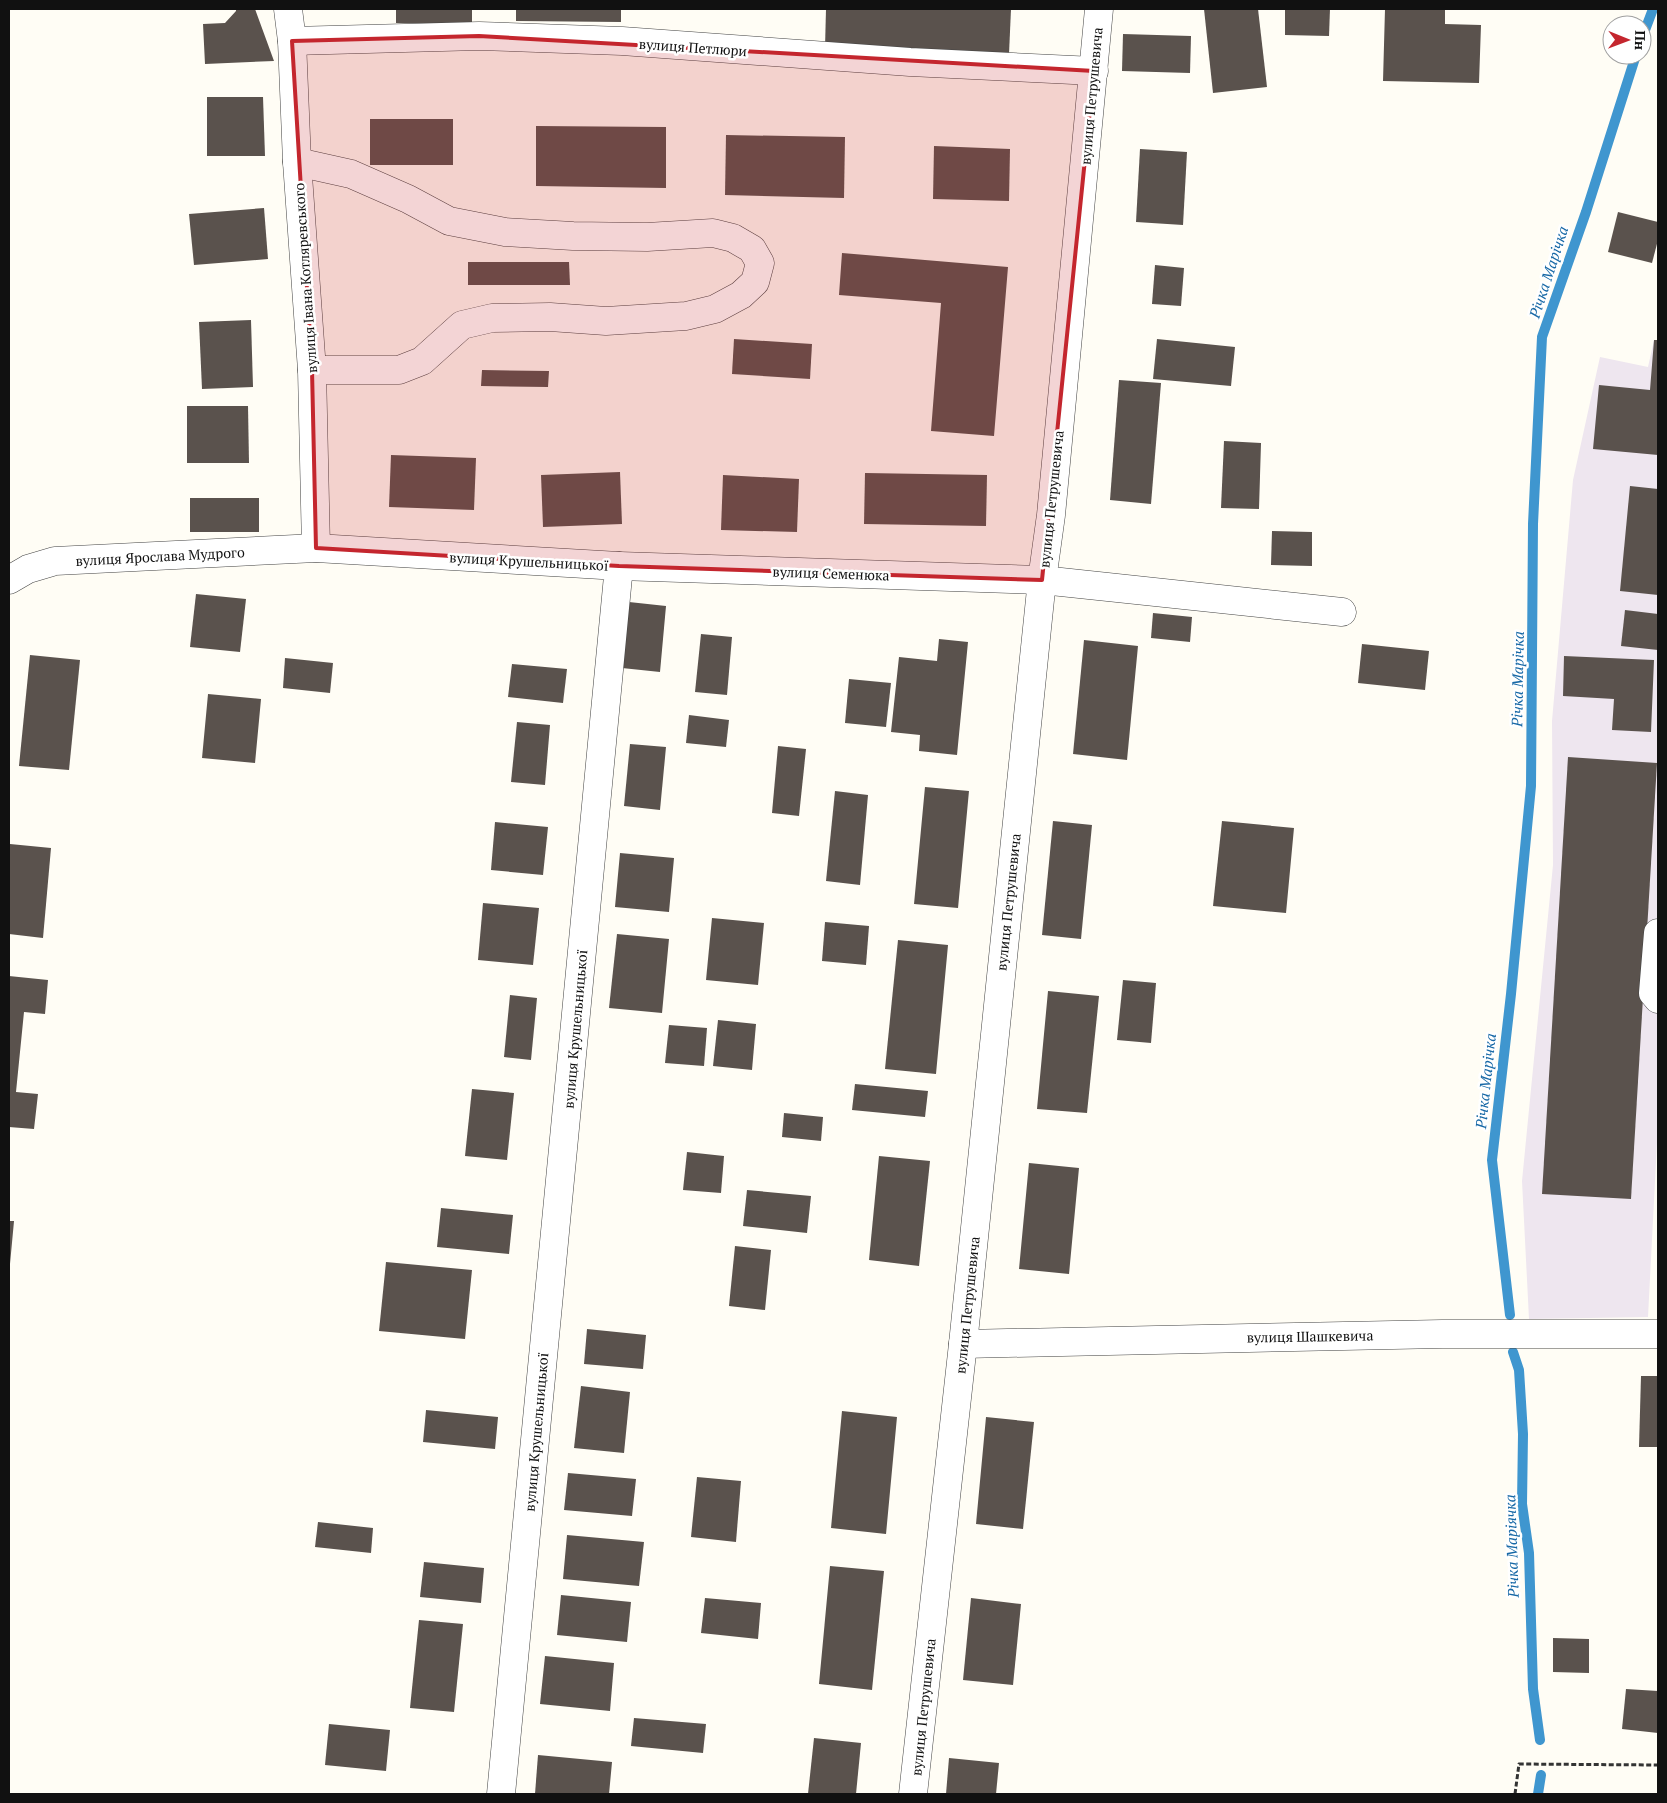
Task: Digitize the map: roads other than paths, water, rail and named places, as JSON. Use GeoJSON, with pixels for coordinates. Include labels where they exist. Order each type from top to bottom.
{"type":"FeatureCollection","features":[{"type":"Feature","properties":{"kind":"street","name":"вулиця Івана Котляревського"},"geometry":{"type":"LineString","coordinates":[[288,9],[292,41],[297,162],[312,370],[316,548]]}},
{"type":"Feature","properties":{"kind":"street","name":"вулиця Петрушевича"},"geometry":{"type":"LineString","coordinates":[[913,1794],[963,1344],[1042,580],[1051,515],[1099,9]]}},
{"type":"Feature","properties":{"kind":"street","name":"вулиця Петлюри"},"geometry":{"type":"LineString","coordinates":[[292,41],[479,36],[622,41],[910,62],[1094,70]]}},
{"type":"Feature","properties":{"kind":"street"},"geometry":{"type":"LineString","coordinates":[[297,162],[351,174],[449,221],[505,232],[573,236],[647,237],[713,233],[733,238],[752,249],[760,263],[755,282],[741,295],[715,309],[686,316],[606,322],[550,316],[492,318],[462,325],[422,361],[399,370],[312,370]]}},
{"type":"Feature","properties":{"kind":"street","name":"вулиця Крушельницької"},"geometry":{"type":"LineString","coordinates":[[316,548],[619,566],[502,1794]]}},
{"type":"Feature","properties":{"kind":"street","name":"вулиця Ярослава Мудрого"},"geometry":{"type":"LineString","coordinates":[[9,580],[28,569],[55,561],[316,548]]}},
{"type":"Feature","properties":{"kind":"street","name":"вулиця Семенюка"},"geometry":{"type":"LineString","coordinates":[[619,566],[1042,580],[1342,612]]}},
{"type":"Feature","properties":{"kind":"street"},"geometry":{"type":"LineString","coordinates":[[1658,933],[1653,993],[1658,999]]}},
{"type":"Feature","properties":{"kind":"street","name":"вулиця Шашкевича"},"geometry":{"type":"LineString","coordinates":[[963,1344],[1442,1334],[1658,1334]]}},
{"type":"Feature","properties":{"kind":"waterway","name":"Річка Марічка"},"geometry":{"type":"LineString","coordinates":[[1651,15],[1653,9]]}},
{"type":"Feature","properties":{"kind":"waterway","name":"Річка Марічка"},"geometry":{"type":"LineString","coordinates":[[1510,1315],[1492,1160],[1511,994],[1531,786],[1533,524],[1542,337],[1586,212],[1633,65]]}},
{"type":"Feature","properties":{"kind":"waterway","name":"Річка Маріячка"},"geometry":{"type":"LineString","coordinates":[[1513,1352],[1519,1370],[1523,1434],[1522,1504],[1529,1553],[1533,1689],[1540,1740]]}},
{"type":"Feature","properties":{"kind":"waterway","name":"Річка Марічка"},"geometry":{"type":"LineString","coordinates":[[1538,1794],[1541,1775]]}}]}
